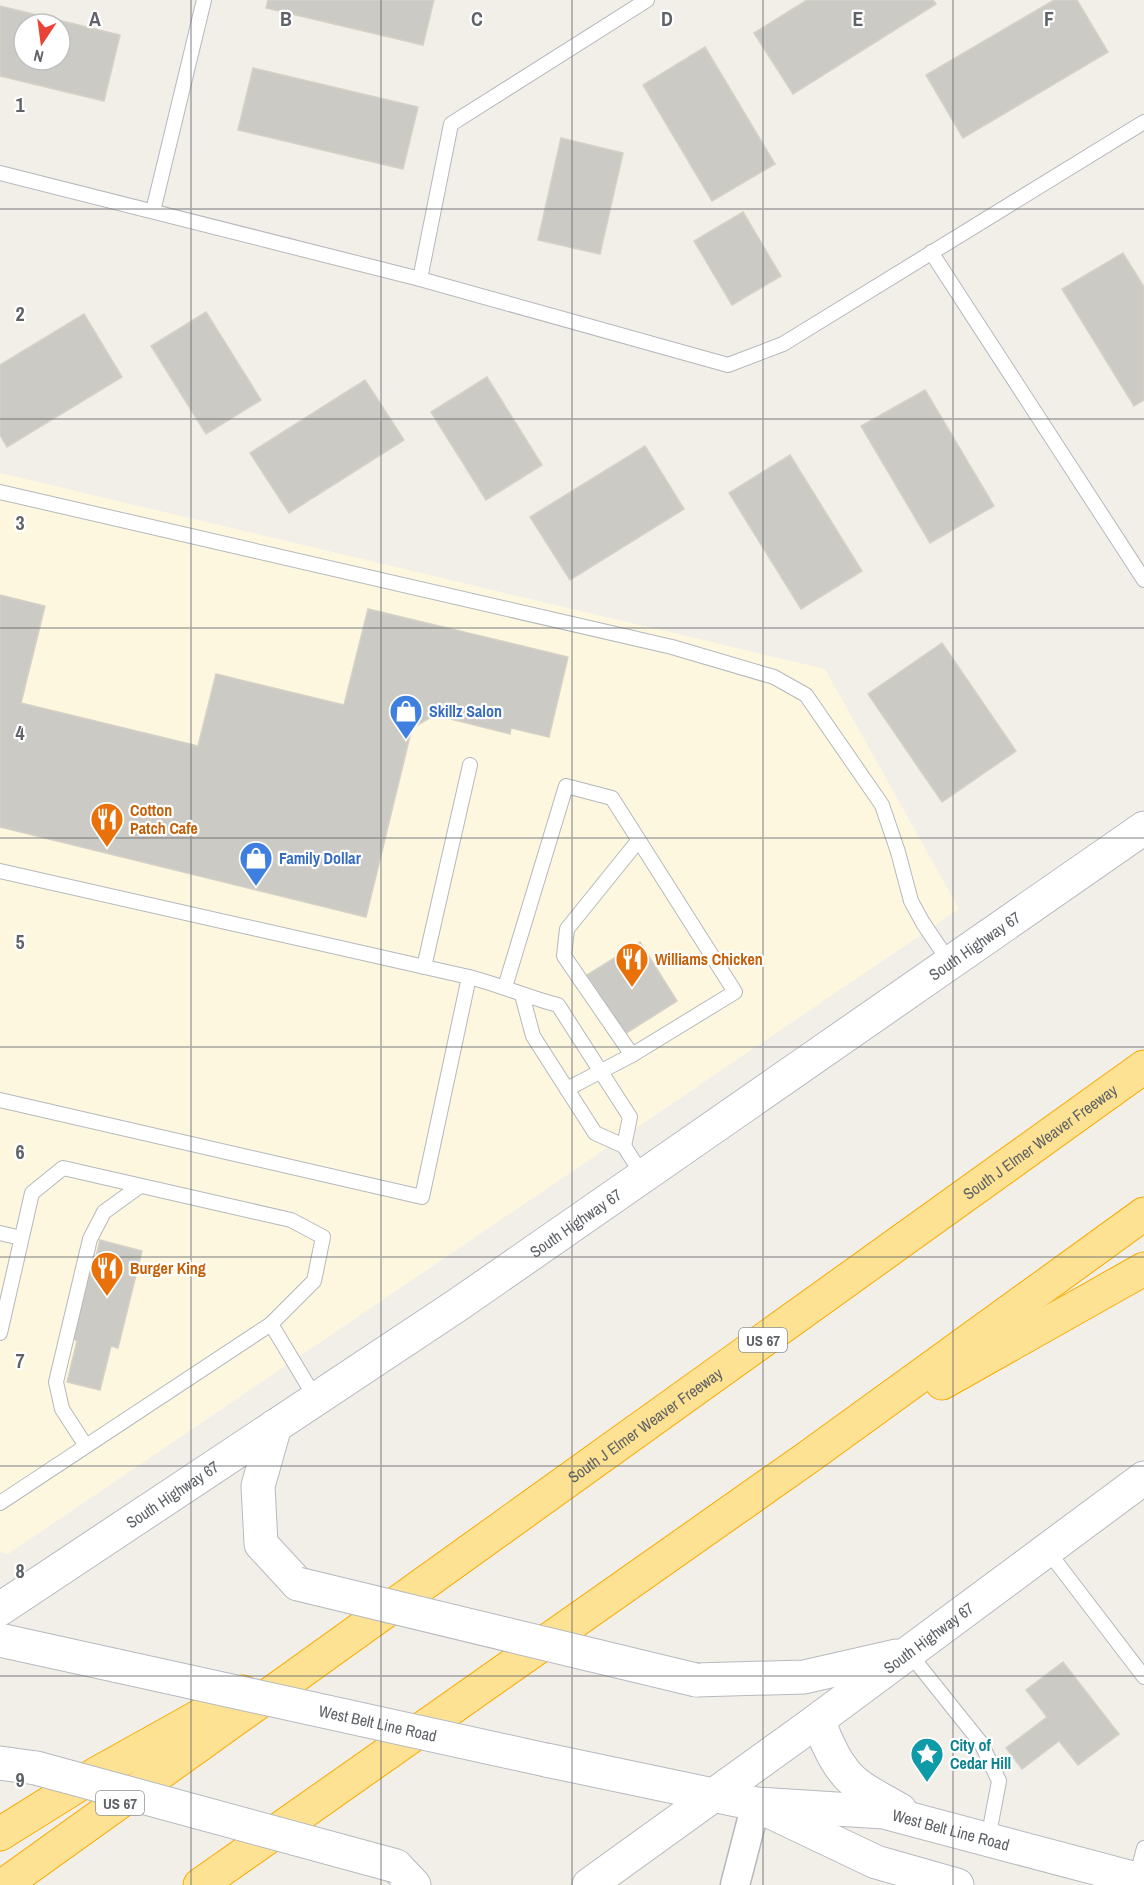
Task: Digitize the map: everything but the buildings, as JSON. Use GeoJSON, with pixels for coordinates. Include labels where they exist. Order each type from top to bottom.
{"type":"FeatureCollection","features":[{"type":"Feature","properties":{"kind":"highway","name":"South J Elmer Weaver Freeway"},"geometry":{"type":"LineString","coordinates":[[4,1885],[1144,1067]]}},
{"type":"Feature","properties":{"kind":"highway"},"geometry":{"type":"LineString","coordinates":[[200,1885],[807,1458],[1144,1214]]}},
{"type":"Feature","properties":{"kind":"highway"},"geometry":{"type":"LineString","coordinates":[[807,1458],[1144,1269]]}},
{"type":"Feature","properties":{"kind":"highway"},"geometry":{"type":"LineString","coordinates":[[0,1834],[96,1774],[389,1610]]}},
{"type":"Feature","properties":{"kind":"main road","name":"South Highway 67"},"geometry":{"type":"LineString","coordinates":[[0,1609],[459,1304],[1144,828]]}},
{"type":"Feature","properties":{"kind":"main road"},"geometry":{"type":"LineString","coordinates":[[275,1426],[258,1486],[261,1544],[298,1584],[389,1610],[696,1680],[804,1677],[909,1653]]}},
{"type":"Feature","properties":{"kind":"main road","name":"South Highway 67"},"geometry":{"type":"LineString","coordinates":[[589,1885],[909,1653],[1144,1478]]}},
{"type":"Feature","properties":{"kind":"main road","name":"West Belt Line Road"},"geometry":{"type":"LineString","coordinates":[[0,1640],[711,1797],[756,1804],[884,1812],[1140,1880]]}},
{"type":"Feature","properties":{"kind":"main road"},"geometry":{"type":"LineString","coordinates":[[823,1716],[820,1727],[836,1762],[849,1779],[920,1822]]}},
{"type":"Feature","properties":{"kind":"main road"},"geometry":{"type":"LineString","coordinates":[[0,1763],[36,1768],[405,1875]]}},
{"type":"Feature","properties":{"kind":"main road","name":"West Belt Line Road"},"geometry":{"type":"LineString","coordinates":[[756,1804],[876,1862],[957,1885]]}},
{"type":"Feature","properties":{"kind":"street"},"geometry":{"type":"LineString","coordinates":[[735,1885],[756,1804]]}},
{"type":"Feature","properties":{"kind":"lane"},"geometry":{"type":"LineString","coordinates":[[153,212],[204,0]]}},
{"type":"Feature","properties":{"kind":"lane"},"geometry":{"type":"LineString","coordinates":[[420,279],[451,124],[647,0]]}},
{"type":"Feature","properties":{"kind":"lane"},"geometry":{"type":"LineString","coordinates":[[0,172],[420,279],[728,364],[783,344],[1144,122]]}},
{"type":"Feature","properties":{"kind":"lane"},"geometry":{"type":"LineString","coordinates":[[931,252],[1144,580]]}},
{"type":"Feature","properties":{"kind":"lane"},"geometry":{"type":"LineString","coordinates":[[0,492],[672,647],[774,676],[806,695],[882,805],[911,901],[950,963]]}},
{"type":"Feature","properties":{"kind":"lane"},"geometry":{"type":"LineString","coordinates":[[424,967],[470,765]]}},
{"type":"Feature","properties":{"kind":"lane"},"geometry":{"type":"LineString","coordinates":[[505,987],[566,786],[612,798],[735,992],[632,1055],[567,1089]]}},
{"type":"Feature","properties":{"kind":"lane"},"geometry":{"type":"LineString","coordinates":[[632,1055],[564,956],[567,929],[638,841]]}},
{"type":"Feature","properties":{"kind":"lane"},"geometry":{"type":"LineString","coordinates":[[0,870],[469,977],[558,1005],[630,1117],[624,1146]]}},
{"type":"Feature","properties":{"kind":"lane"},"geometry":{"type":"LineString","coordinates":[[0,1100],[422,1197],[469,977]]}},
{"type":"Feature","properties":{"kind":"lane"},"geometry":{"type":"LineString","coordinates":[[522,995],[533,1036],[595,1133],[624,1146],[643,1176]]}},
{"type":"Feature","properties":{"kind":"lane"},"geometry":{"type":"LineString","coordinates":[[0,1333],[32,1193],[63,1168],[291,1220],[323,1237],[314,1281],[271,1324],[0,1503]]}},
{"type":"Feature","properties":{"kind":"lane"},"geometry":{"type":"LineString","coordinates":[[87,1446],[62,1409],[56,1382],[90,1239],[104,1212],[140,1186]]}},
{"type":"Feature","properties":{"kind":"lane"},"geometry":{"type":"LineString","coordinates":[[0,1233],[21,1238]]}},
{"type":"Feature","properties":{"kind":"lane"},"geometry":{"type":"LineString","coordinates":[[271,1324],[316,1399]]}},
{"type":"Feature","properties":{"kind":"lane"},"geometry":{"type":"LineString","coordinates":[[1047,1550],[1144,1677]]}},
{"type":"Feature","properties":{"kind":"lane"},"geometry":{"type":"LineString","coordinates":[[909,1653],[981,1743],[999,1781],[988,1840]]}},
{"type":"Feature","properties":{"kind":"lane"},"geometry":{"type":"LineString","coordinates":[[1140,1880],[1144,1848]]}},
{"type":"Feature","properties":{"kind":"shaded area"},"geometry":{"type":"Polygon","coordinates":[[[0,473],[825,669],[959,909],[8,1554],[0,1552],[0,473]]]}},
{"type":"Feature","properties":{"kind":"place","name":"Skillz Salon"},"geometry":{"type":"Point","coordinates":[406,740]}},
{"type":"Feature","properties":{"kind":"place","name":"Cotton Patch Cafe"},"geometry":{"type":"Point","coordinates":[107,848]}},
{"type":"Feature","properties":{"kind":"place","name":"Family Dollar"},"geometry":{"type":"Point","coordinates":[256,887]}},
{"type":"Feature","properties":{"kind":"place","name":"Williams Chicken"},"geometry":{"type":"Point","coordinates":[632,988]}},
{"type":"Feature","properties":{"kind":"place","name":"Burger King"},"geometry":{"type":"Point","coordinates":[107,1297]}},
{"type":"Feature","properties":{"kind":"place","name":"City of Cedar Hill"},"geometry":{"type":"Point","coordinates":[927,1783]}}]}
